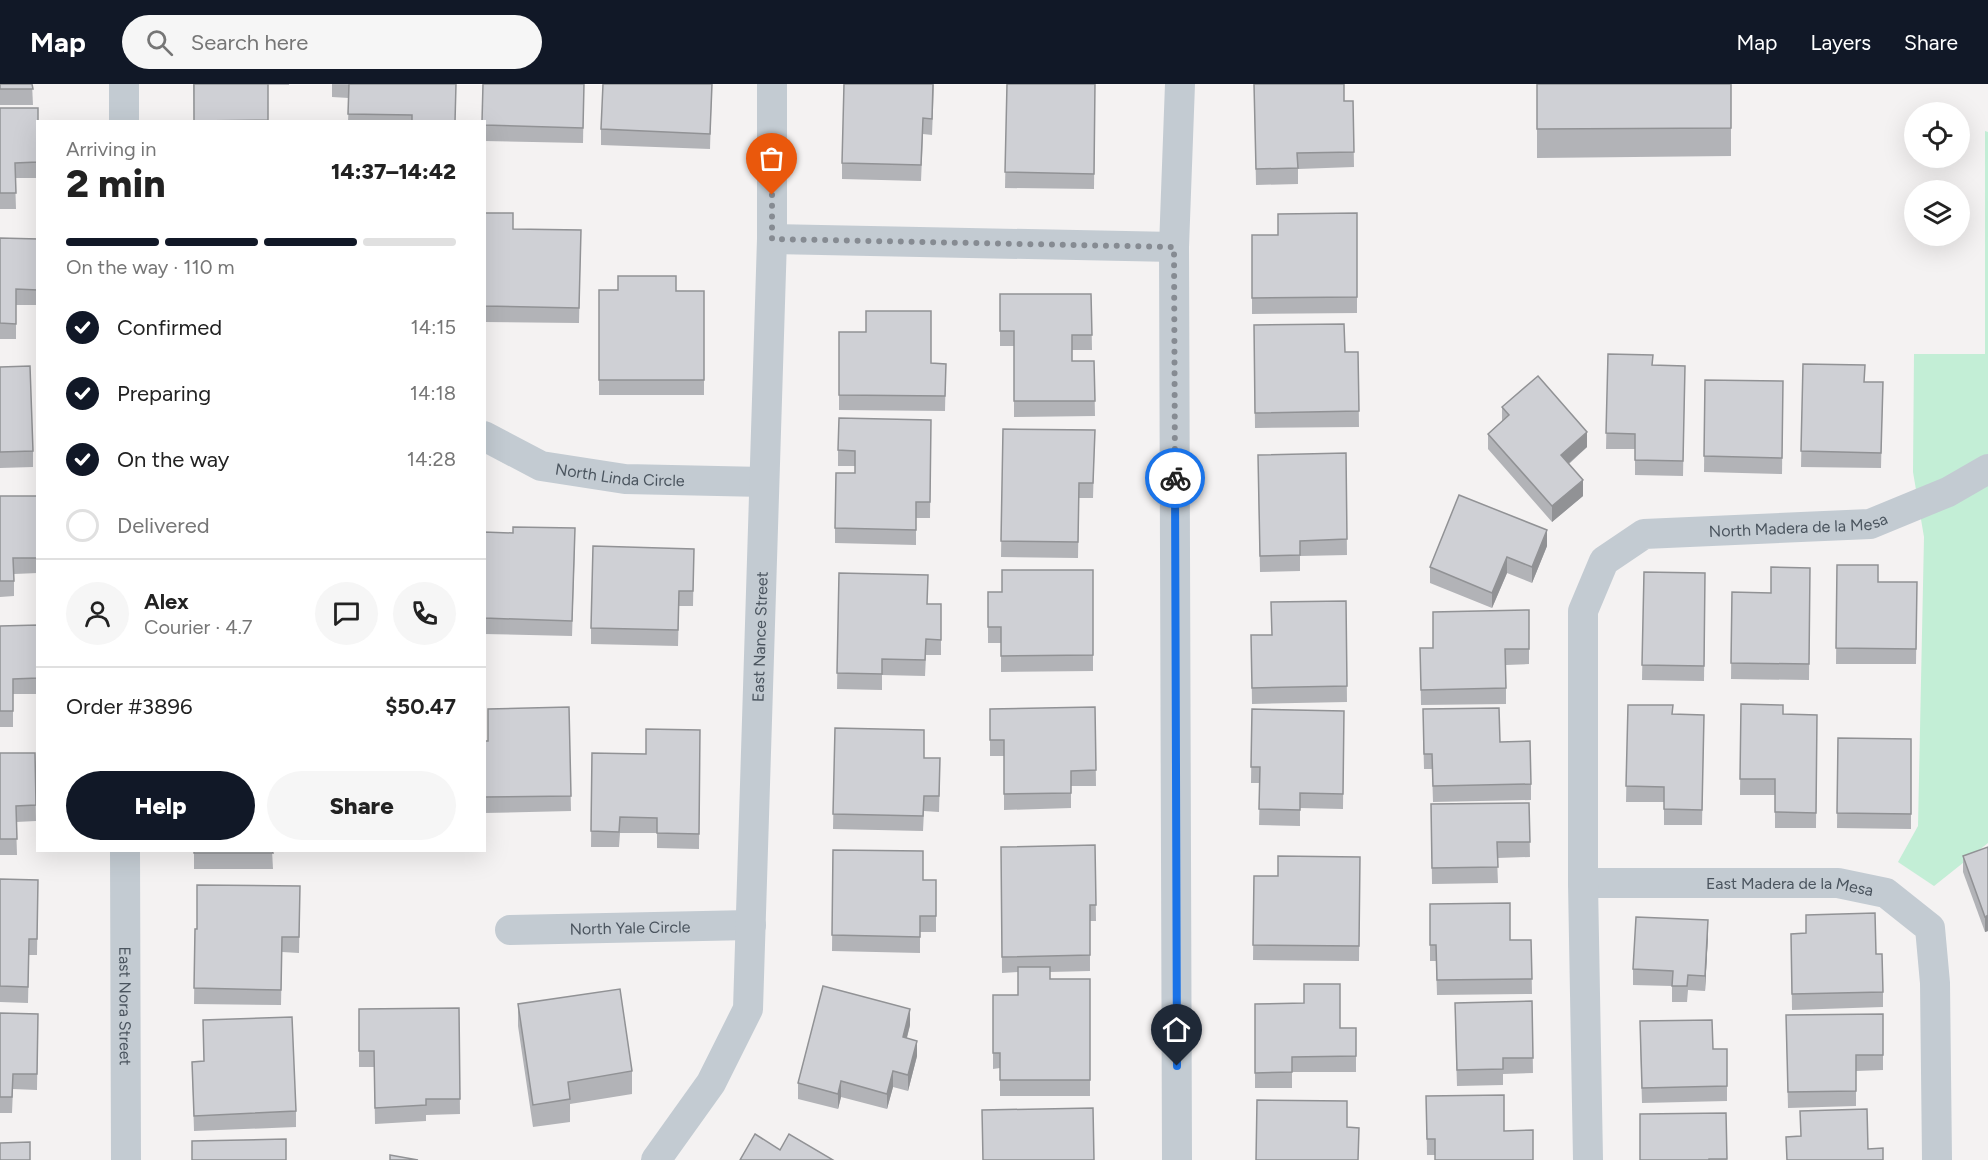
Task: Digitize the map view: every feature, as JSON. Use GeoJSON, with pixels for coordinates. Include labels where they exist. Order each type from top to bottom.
{"type":"FeatureCollection","features":[{"type":"Feature","properties":{"kind":"street"},"geometry":{"type":"LineString","coordinates":[[124,84],[124,120]]}},
{"type":"Feature","properties":{"kind":"street","name":"East Nance Street"},"geometry":{"type":"LineString","coordinates":[[656,1160],[711,1083],[748,1010],[772,239],[772,84]]}},
{"type":"Feature","properties":{"kind":"street"},"geometry":{"type":"LineString","coordinates":[[1177,1160],[1174,247],[1180,84]]}},
{"type":"Feature","properties":{"kind":"street"},"geometry":{"type":"LineString","coordinates":[[772,239],[1174,247]]}},
{"type":"Feature","properties":{"kind":"street","name":"North Linda Circle"},"geometry":{"type":"LineString","coordinates":[[486,437],[541,466],[625,479],[764,482]]}},
{"type":"Feature","properties":{"kind":"street","name":"North Madera de la Mesa"},"geometry":{"type":"LineString","coordinates":[[1583,883],[1583,611],[1605,561],[1644,534],[1870,524],[1948,492],[1988,469]]}},
{"type":"Feature","properties":{"kind":"street","name":"East Nora Street"},"geometry":{"type":"LineString","coordinates":[[125,852],[126,1160]]}},
{"type":"Feature","properties":{"kind":"street"},"geometry":{"type":"LineString","coordinates":[[1583,883],[1588,1160]]}},
{"type":"Feature","properties":{"kind":"street","name":"East Madera de la Mesa"},"geometry":{"type":"LineString","coordinates":[[1583,883],[1838,883],[1886,893],[1930,928],[1935,983],[1937,1160]]}},
{"type":"Feature","properties":{"kind":"street","name":"North Yale Circle"},"geometry":{"type":"LineString","coordinates":[[510,930],[751,925]]}},
{"type":"Feature","properties":{"kind":"green space"},"geometry":{"type":"Polygon","coordinates":[[[1985,131],[1988,132],[1988,843],[1934,886],[1898,862],[1918,826],[1924,537],[1913,472],[1914,354],[1985,354],[1985,131]]]}},
{"type":"Feature","properties":{"kind":"building"},"geometry":{"type":"Polygon","coordinates":[[[0,84],[32,84],[33,89],[0,89],[0,84]]]}},
{"type":"Feature","properties":{"kind":"building"},"geometry":{"type":"Polygon","coordinates":[[[194,84],[268,84],[268,120],[194,120],[194,84]]]}},
{"type":"Feature","properties":{"kind":"building"},"geometry":{"type":"Polygon","coordinates":[[[349,84],[456,84],[455,120],[412,120],[412,115],[348,114],[349,84]]]}},
{"type":"Feature","properties":{"kind":"building"},"geometry":{"type":"Polygon","coordinates":[[[483,84],[584,84],[583,128],[486,125],[486,120],[482,120],[483,84]]]}},
{"type":"Feature","properties":{"kind":"building"},"geometry":{"type":"Polygon","coordinates":[[[603,84],[712,84],[710,134],[601,129],[603,84]]]}},
{"type":"Feature","properties":{"kind":"building"},"geometry":{"type":"Polygon","coordinates":[[[844,84],[933,84],[932,119],[923,118],[921,165],[842,163],[844,84]]]}},
{"type":"Feature","properties":{"kind":"building"},"geometry":{"type":"Polygon","coordinates":[[[1007,84],[1095,84],[1094,174],[1005,172],[1007,84]]]}},
{"type":"Feature","properties":{"kind":"building"},"geometry":{"type":"Polygon","coordinates":[[[1254,84],[1344,84],[1344,101],[1353,101],[1354,152],[1297,153],[1298,168],[1256,169],[1254,84]]]}},
{"type":"Feature","properties":{"kind":"building"},"geometry":{"type":"Polygon","coordinates":[[[1537,84],[1731,84],[1731,128],[1537,129],[1537,84]]]}},
{"type":"Feature","properties":{"kind":"building"},"geometry":{"type":"Polygon","coordinates":[[[0,108],[38,108],[36,162],[15,163],[16,193],[0,193],[0,108]]]}},
{"type":"Feature","properties":{"kind":"building"},"geometry":{"type":"Polygon","coordinates":[[[486,213],[513,213],[513,229],[581,230],[579,308],[486,306],[486,213]]]}},
{"type":"Feature","properties":{"kind":"building"},"geometry":{"type":"Polygon","coordinates":[[[1357,213],[1357,297],[1252,298],[1252,235],[1278,235],[1278,214],[1357,213]]]}},
{"type":"Feature","properties":{"kind":"building"},"geometry":{"type":"Polygon","coordinates":[[[0,238],[36,239],[36,290],[16,289],[16,324],[0,323],[0,238]]]}},
{"type":"Feature","properties":{"kind":"building"},"geometry":{"type":"Polygon","coordinates":[[[618,276],[676,276],[676,291],[704,291],[704,380],[599,380],[599,290],[618,290],[618,276]]]}},
{"type":"Feature","properties":{"kind":"building"},"geometry":{"type":"Polygon","coordinates":[[[1000,294],[1091,294],[1092,335],[1072,335],[1072,361],[1094,361],[1095,401],[1014,401],[1014,331],[1000,331],[1000,294]]]}},
{"type":"Feature","properties":{"kind":"building"},"geometry":{"type":"Polygon","coordinates":[[[866,311],[931,311],[931,363],[946,364],[945,396],[839,395],[839,332],[866,332],[866,311]]]}},
{"type":"Feature","properties":{"kind":"building"},"geometry":{"type":"Polygon","coordinates":[[[1344,324],[1345,352],[1358,352],[1359,411],[1255,413],[1254,325],[1344,324]]]}},
{"type":"Feature","properties":{"kind":"building"},"geometry":{"type":"Polygon","coordinates":[[[1608,354],[1653,355],[1652,365],[1685,366],[1683,461],[1635,460],[1635,434],[1606,433],[1608,354]]]}},
{"type":"Feature","properties":{"kind":"building"},"geometry":{"type":"Polygon","coordinates":[[[1803,364],[1865,365],[1864,382],[1883,382],[1881,453],[1801,451],[1803,364]]]}},
{"type":"Feature","properties":{"kind":"building"},"geometry":{"type":"Polygon","coordinates":[[[30,366],[33,451],[0,452],[0,367],[30,366]]]}},
{"type":"Feature","properties":{"kind":"building"},"geometry":{"type":"Polygon","coordinates":[[[1538,376],[1587,432],[1561,455],[1583,480],[1552,506],[1488,434],[1509,415],[1502,407],[1538,376]]]}},
{"type":"Feature","properties":{"kind":"building"},"geometry":{"type":"Polygon","coordinates":[[[1705,380],[1783,381],[1782,458],[1704,456],[1705,380]]]}},
{"type":"Feature","properties":{"kind":"building"},"geometry":{"type":"Polygon","coordinates":[[[839,418],[931,420],[930,502],[916,502],[916,530],[835,528],[836,473],[855,473],[855,451],[838,450],[839,418]]]}},
{"type":"Feature","properties":{"kind":"building"},"geometry":{"type":"Polygon","coordinates":[[[1003,429],[1095,430],[1093,483],[1079,483],[1078,542],[1001,541],[1003,429]]]}},
{"type":"Feature","properties":{"kind":"building"},"geometry":{"type":"Polygon","coordinates":[[[1346,453],[1347,539],[1300,541],[1300,555],[1260,556],[1258,455],[1346,453]]]}},
{"type":"Feature","properties":{"kind":"building"},"geometry":{"type":"Polygon","coordinates":[[[1459,495],[1547,530],[1532,567],[1507,557],[1492,593],[1430,567],[1459,495]]]}},
{"type":"Feature","properties":{"kind":"building"},"geometry":{"type":"Polygon","coordinates":[[[0,496],[36,496],[36,558],[13,558],[14,581],[0,581],[0,496]]]}},
{"type":"Feature","properties":{"kind":"building"},"geometry":{"type":"Polygon","coordinates":[[[513,527],[575,528],[572,621],[486,618],[486,532],[513,533],[513,527]]]}},
{"type":"Feature","properties":{"kind":"building"},"geometry":{"type":"Polygon","coordinates":[[[593,546],[694,549],[693,591],[679,591],[678,630],[591,628],[593,546]]]}},
{"type":"Feature","properties":{"kind":"building"},"geometry":{"type":"Polygon","coordinates":[[[1837,565],[1878,565],[1878,582],[1917,582],[1916,649],[1836,648],[1837,565]]]}},
{"type":"Feature","properties":{"kind":"building"},"geometry":{"type":"Polygon","coordinates":[[[1771,567],[1810,568],[1809,664],[1731,663],[1732,592],[1771,593],[1771,567]]]}},
{"type":"Feature","properties":{"kind":"building"},"geometry":{"type":"Polygon","coordinates":[[[1002,570],[1093,570],[1093,655],[1001,656],[1001,627],[988,627],[988,592],[1002,592],[1002,570]]]}},
{"type":"Feature","properties":{"kind":"building"},"geometry":{"type":"Polygon","coordinates":[[[1644,572],[1705,573],[1704,666],[1642,665],[1644,572]]]}},
{"type":"Feature","properties":{"kind":"building"},"geometry":{"type":"Polygon","coordinates":[[[839,573],[928,575],[927,604],[941,604],[941,640],[926,639],[925,660],[882,659],[882,674],[837,673],[839,573]]]}},
{"type":"Feature","properties":{"kind":"building"},"geometry":{"type":"Polygon","coordinates":[[[1346,601],[1347,686],[1252,688],[1251,635],[1272,635],[1271,602],[1346,601]]]}},
{"type":"Feature","properties":{"kind":"building"},"geometry":{"type":"Polygon","coordinates":[[[1529,610],[1529,649],[1505,649],[1506,688],[1421,690],[1420,648],[1433,648],[1433,612],[1529,610]]]}},
{"type":"Feature","properties":{"kind":"building"},"geometry":{"type":"Polygon","coordinates":[[[36,625],[36,678],[13,679],[13,711],[0,711],[0,626],[36,625]]]}},
{"type":"Feature","properties":{"kind":"building"},"geometry":{"type":"Polygon","coordinates":[[[1741,704],[1783,705],[1783,714],[1817,715],[1816,813],[1775,812],[1775,779],[1740,779],[1741,704]]]}},
{"type":"Feature","properties":{"kind":"building"},"geometry":{"type":"Polygon","coordinates":[[[1628,705],[1673,705],[1672,714],[1704,715],[1702,810],[1664,809],[1664,787],[1626,786],[1628,705]]]}},
{"type":"Feature","properties":{"kind":"building"},"geometry":{"type":"Polygon","coordinates":[[[569,707],[571,796],[486,797],[488,709],[569,707]]]}},
{"type":"Feature","properties":{"kind":"building"},"geometry":{"type":"Polygon","coordinates":[[[1095,707],[1096,770],[1071,771],[1071,793],[1004,794],[1004,740],[990,740],[990,709],[1095,707]]]}},
{"type":"Feature","properties":{"kind":"building"},"geometry":{"type":"Polygon","coordinates":[[[1499,708],[1500,742],[1530,741],[1531,784],[1433,786],[1432,754],[1424,754],[1423,709],[1499,708]]]}},
{"type":"Feature","properties":{"kind":"building"},"geometry":{"type":"Polygon","coordinates":[[[1252,709],[1344,711],[1343,794],[1300,793],[1300,810],[1259,809],[1260,767],[1251,767],[1252,709]]]}},
{"type":"Feature","properties":{"kind":"building"},"geometry":{"type":"Polygon","coordinates":[[[835,728],[924,730],[924,758],[940,758],[939,796],[924,796],[923,816],[833,814],[835,728]]]}},
{"type":"Feature","properties":{"kind":"building"},"geometry":{"type":"Polygon","coordinates":[[[646,729],[700,730],[699,834],[657,833],[657,818],[620,817],[619,832],[591,831],[592,753],[646,754],[646,729]]]}},
{"type":"Feature","properties":{"kind":"building"},"geometry":{"type":"Polygon","coordinates":[[[1838,738],[1911,739],[1911,814],[1837,813],[1838,738]]]}},
{"type":"Feature","properties":{"kind":"building"},"geometry":{"type":"Polygon","coordinates":[[[0,753],[35,753],[36,805],[16,806],[17,839],[0,839],[0,753]]]}},
{"type":"Feature","properties":{"kind":"building"},"geometry":{"type":"Polygon","coordinates":[[[1529,803],[1530,842],[1497,842],[1498,867],[1432,868],[1431,804],[1529,803]]]}},
{"type":"Feature","properties":{"kind":"building"},"geometry":{"type":"Polygon","coordinates":[[[1095,845],[1096,905],[1090,905],[1090,955],[1002,957],[1001,847],[1095,845]]]}},
{"type":"Feature","properties":{"kind":"building"},"geometry":{"type":"Polygon","coordinates":[[[1988,847],[1988,915],[1985,917],[1963,856],[1988,847]]]}},
{"type":"Feature","properties":{"kind":"building"},"geometry":{"type":"Polygon","coordinates":[[[833,850],[923,851],[923,880],[936,880],[936,916],[920,916],[920,937],[832,935],[833,850]]]}},
{"type":"Feature","properties":{"kind":"building"},"geometry":{"type":"Polygon","coordinates":[[[273,852],[273,853],[194,853],[273,852]]]}},
{"type":"Feature","properties":{"kind":"building"},"geometry":{"type":"Polygon","coordinates":[[[1278,856],[1360,857],[1359,946],[1253,945],[1254,876],[1278,876],[1278,856]]]}},
{"type":"Feature","properties":{"kind":"building"},"geometry":{"type":"Polygon","coordinates":[[[0,879],[38,880],[37,939],[29,939],[28,987],[0,986],[0,879]]]}},
{"type":"Feature","properties":{"kind":"building"},"geometry":{"type":"Polygon","coordinates":[[[197,885],[300,886],[299,937],[282,937],[281,990],[194,988],[197,885]]]}},
{"type":"Feature","properties":{"kind":"building"},"geometry":{"type":"Polygon","coordinates":[[[1510,903],[1510,940],[1531,940],[1532,979],[1437,980],[1436,945],[1430,945],[1430,904],[1510,903]]]}},
{"type":"Feature","properties":{"kind":"building"},"geometry":{"type":"Polygon","coordinates":[[[1875,913],[1876,954],[1882,954],[1883,992],[1792,994],[1791,934],[1806,933],[1806,915],[1875,913]]]}},
{"type":"Feature","properties":{"kind":"building"},"geometry":{"type":"Polygon","coordinates":[[[1636,917],[1708,920],[1705,976],[1688,975],[1687,986],[1672,986],[1673,971],[1633,969],[1636,917]]]}},
{"type":"Feature","properties":{"kind":"building"},"geometry":{"type":"Polygon","coordinates":[[[1018,967],[1050,967],[1050,979],[1090,979],[1090,1080],[1000,1080],[1000,1053],[993,1053],[993,995],[1018,995],[1018,967]]]}},
{"type":"Feature","properties":{"kind":"building"},"geometry":{"type":"Polygon","coordinates":[[[1304,984],[1340,984],[1340,1028],[1356,1028],[1356,1056],[1292,1057],[1292,1072],[1255,1073],[1255,1004],[1304,1003],[1304,984]]]}},
{"type":"Feature","properties":{"kind":"building"},"geometry":{"type":"Polygon","coordinates":[[[823,986],[910,1009],[903,1037],[917,1041],[908,1075],[893,1071],[887,1094],[841,1081],[838,1094],[798,1083],[823,986]]]}},
{"type":"Feature","properties":{"kind":"building"},"geometry":{"type":"Polygon","coordinates":[[[620,989],[632,1071],[568,1082],[570,1099],[533,1105],[518,1004],[620,989]]]}},
{"type":"Feature","properties":{"kind":"building"},"geometry":{"type":"Polygon","coordinates":[[[1532,1001],[1533,1058],[1503,1058],[1503,1069],[1457,1070],[1455,1003],[1532,1001]]]}},
{"type":"Feature","properties":{"kind":"building"},"geometry":{"type":"Polygon","coordinates":[[[459,1008],[460,1099],[426,1099],[426,1105],[375,1108],[374,1051],[359,1051],[359,1009],[459,1008]]]}},
{"type":"Feature","properties":{"kind":"building"},"geometry":{"type":"Polygon","coordinates":[[[0,1013],[38,1014],[37,1074],[13,1074],[12,1097],[0,1097],[0,1013]]]}},
{"type":"Feature","properties":{"kind":"building"},"geometry":{"type":"Polygon","coordinates":[[[1883,1014],[1883,1055],[1856,1055],[1856,1091],[1788,1092],[1786,1015],[1883,1014]]]}},
{"type":"Feature","properties":{"kind":"building"},"geometry":{"type":"Polygon","coordinates":[[[292,1017],[296,1111],[194,1116],[192,1062],[204,1061],[203,1020],[292,1017]]]}},
{"type":"Feature","properties":{"kind":"building"},"geometry":{"type":"Polygon","coordinates":[[[1712,1020],[1713,1049],[1727,1049],[1727,1086],[1642,1088],[1640,1021],[1712,1020]]]}},
{"type":"Feature","properties":{"kind":"building"},"geometry":{"type":"Polygon","coordinates":[[[1504,1095],[1504,1131],[1533,1130],[1533,1160],[1435,1160],[1435,1139],[1427,1139],[1426,1096],[1504,1095]]]}},
{"type":"Feature","properties":{"kind":"building"},"geometry":{"type":"Polygon","coordinates":[[[1257,1100],[1347,1101],[1347,1127],[1359,1128],[1358,1160],[1256,1160],[1257,1100]]]}},
{"type":"Feature","properties":{"kind":"building"},"geometry":{"type":"Polygon","coordinates":[[[1093,1108],[1094,1160],[983,1160],[982,1110],[1093,1108]]]}},
{"type":"Feature","properties":{"kind":"building"},"geometry":{"type":"Polygon","coordinates":[[[1867,1109],[1868,1149],[1883,1148],[1883,1160],[1787,1160],[1786,1137],[1801,1136],[1800,1111],[1867,1109]]]}},
{"type":"Feature","properties":{"kind":"building"},"geometry":{"type":"Polygon","coordinates":[[[1726,1113],[1727,1159],[1640,1160],[1640,1114],[1726,1113]]]}},
{"type":"Feature","properties":{"kind":"building"},"geometry":{"type":"Polygon","coordinates":[[[755,1134],[780,1150],[789,1134],[833,1160],[740,1160],[755,1134]]]}},
{"type":"Feature","properties":{"kind":"building"},"geometry":{"type":"Polygon","coordinates":[[[286,1139],[286,1160],[192,1160],[192,1141],[286,1139]]]}},
{"type":"Feature","properties":{"kind":"building"},"geometry":{"type":"Polygon","coordinates":[[[30,1142],[30,1160],[0,1160],[0,1143],[30,1142]]]}},
{"type":"Feature","properties":{"kind":"building"},"geometry":{"type":"Polygon","coordinates":[[[390,1155],[418,1160],[390,1160],[390,1155]]]}},
{"type":"Feature","properties":{"kind":"way so far"},"geometry":{"type":"LineString","coordinates":[[772,195],[772,239],[1174,247],[1175,478]]}},
{"type":"Feature","properties":{"kind":"route"},"geometry":{"type":"LineString","coordinates":[[1175,478],[1177,1066]]}}]}
